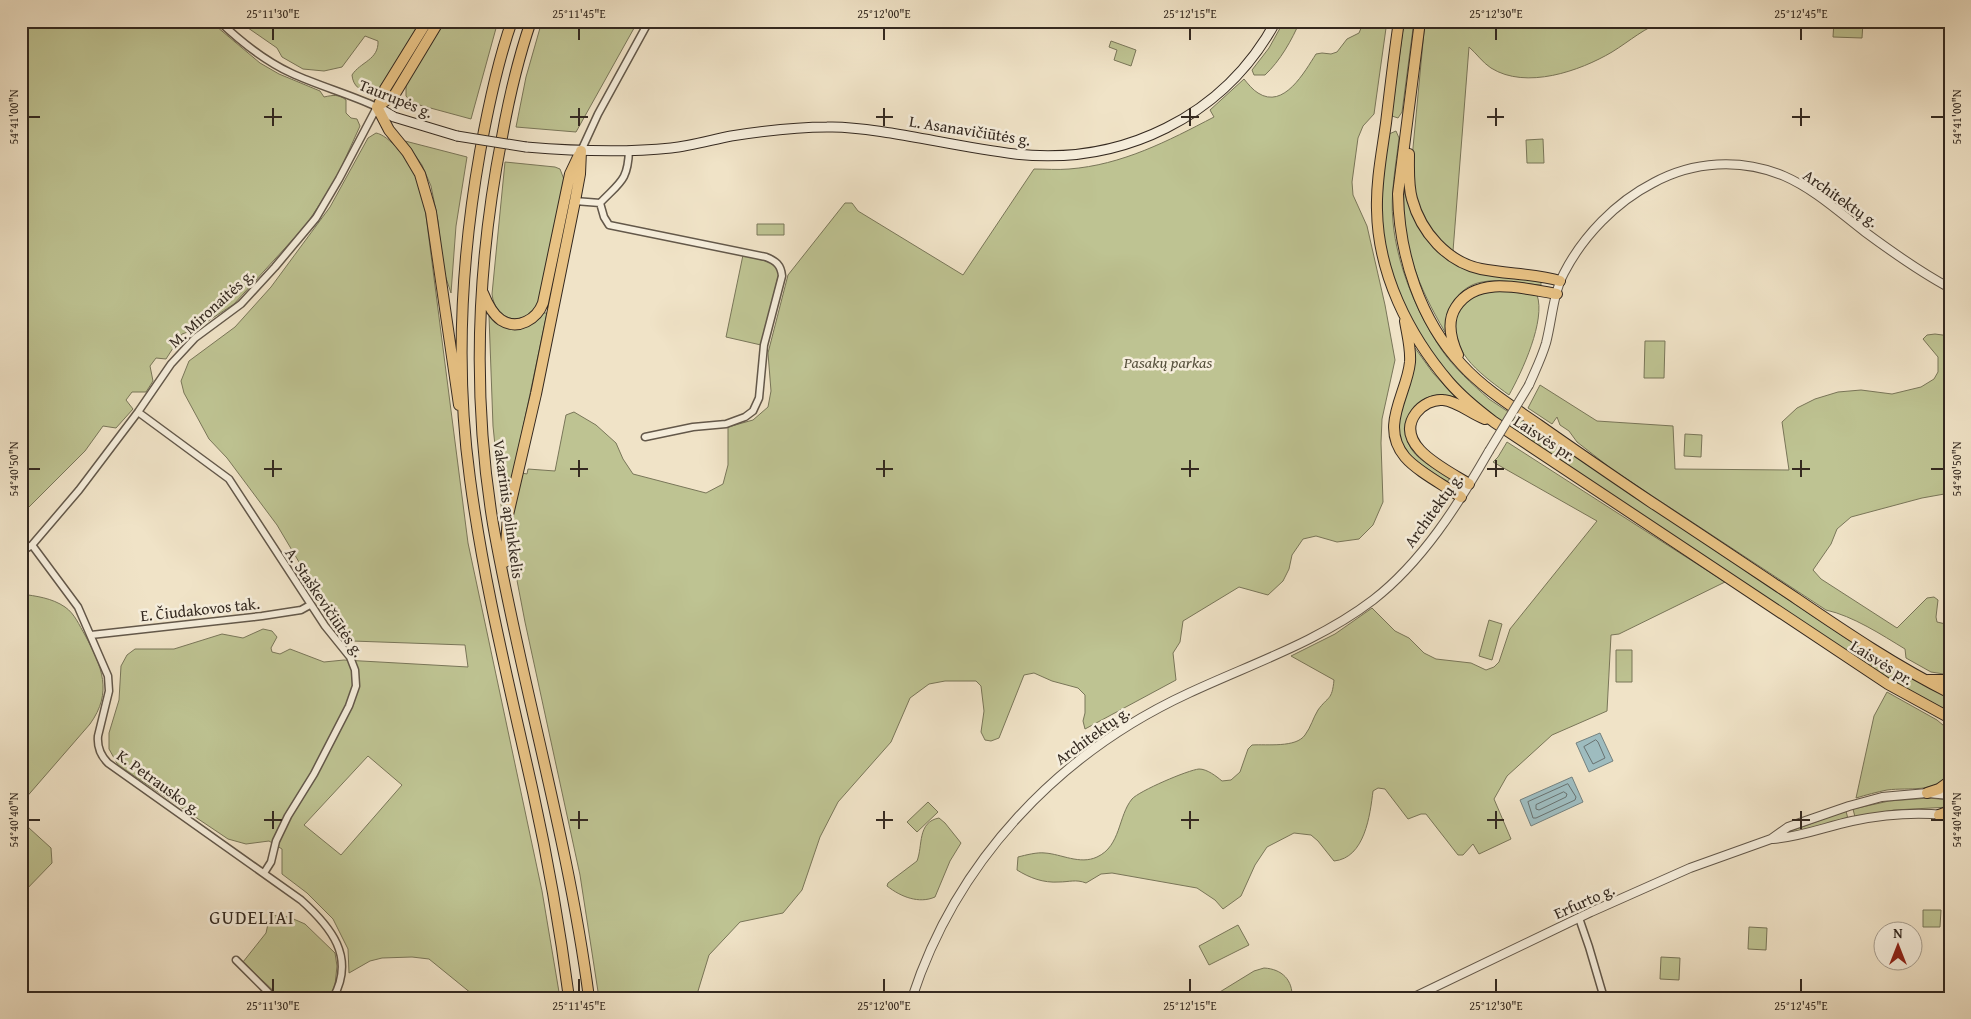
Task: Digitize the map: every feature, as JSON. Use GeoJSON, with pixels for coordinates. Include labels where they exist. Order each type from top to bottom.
{"type":"FeatureCollection","features":[{"type":"Feature","properties":{"kind":"main road"},"geometry":{"type":"LineString","coordinates":[[377,108],[385,89],[427,21]]}},
{"type":"Feature","properties":{"kind":"main road"},"geometry":{"type":"LineString","coordinates":[[377,108],[395,94],[439,21]]}},
{"type":"Feature","properties":{"kind":"main road"},"geometry":{"type":"LineString","coordinates":[[505,21],[507,34]]}},
{"type":"Feature","properties":{"kind":"main road","name":"Vakarinis aplinkkelis"},"geometry":{"type":"LineString","coordinates":[[512,21],[507,34],[486,122],[470,212],[462,304],[462,381],[469,477],[488,590],[548,864],[569,998]]}},
{"type":"Feature","properties":{"kind":"main road","name":"Vakarinis aplinkkelis"},"geometry":{"type":"LineString","coordinates":[[531,21],[508,106],[489,214],[479,350],[483,437],[493,522],[505,586],[568,868],[589,998]]}},
{"type":"Feature","properties":{"kind":"main road","name":"L. Asanavičiūtės g."},"geometry":{"type":"LineString","coordinates":[[581,152],[674,148],[784,128],[835,126],[1040,156],[1068,156],[1109,149],[1157,134],[1204,105],[1241,71],[1262,44],[1276,21]]}},
{"type":"Feature","properties":{"kind":"main road","name":"Laisvės pr."},"geometry":{"type":"LineString","coordinates":[[1398,21],[1380,168],[1376,210],[1377,227],[1385,267],[1393,292],[1428,356],[1450,383],[1494,422],[1840,654],[1904,694],[1948,718]]}},
{"type":"Feature","properties":{"kind":"main road","name":"Laisvės pr."},"geometry":{"type":"LineString","coordinates":[[1420,21],[1398,194],[1398,216],[1405,259],[1413,282],[1426,311],[1442,338],[1462,365],[1500,397],[1624,483],[1853,636],[1923,679],[1950,693]]}},
{"type":"Feature","properties":{"kind":"main road"},"geometry":{"type":"LineString","coordinates":[[377,108],[389,130],[414,164],[425,186],[431,212],[455,392],[465,432]]}},
{"type":"Feature","properties":{"kind":"main road","name":"Taurupės g."},"geometry":{"type":"LineString","coordinates":[[377,108],[404,120],[457,136],[526,147],[581,152]]}},
{"type":"Feature","properties":{"kind":"main road"},"geometry":{"type":"LineString","coordinates":[[1408,114],[1409,182],[1412,198],[1423,225],[1432,238],[1446,252],[1461,261],[1479,268],[1560,281]]}},
{"type":"Feature","properties":{"kind":"main road"},"geometry":{"type":"LineString","coordinates":[[482,292],[496,316],[506,322],[525,322],[538,313],[543,303],[570,174],[581,152]]}},
{"type":"Feature","properties":{"kind":"main road"},"geometry":{"type":"LineString","coordinates":[[505,586],[508,515],[536,394],[575,201],[580,174],[581,152]]}},
{"type":"Feature","properties":{"kind":"main road"},"geometry":{"type":"LineString","coordinates":[[1462,365],[1450,331],[1450,319],[1453,310],[1465,295],[1486,287],[1498,286],[1557,294]]}},
{"type":"Feature","properties":{"kind":"main road"},"geometry":{"type":"LineString","coordinates":[[1404,315],[1410,350],[1410,362],[1394,419],[1396,440],[1405,457],[1414,465],[1461,497]]}},
{"type":"Feature","properties":{"kind":"main road"},"geometry":{"type":"LineString","coordinates":[[1469,484],[1416,447],[1411,435],[1412,420],[1420,407],[1435,400],[1443,400],[1494,422]]}},
{"type":"Feature","properties":{"kind":"main road"},"geometry":{"type":"LineString","coordinates":[[1923,679],[1950,680]]}},
{"type":"Feature","properties":{"kind":"main road"},"geometry":{"type":"LineString","coordinates":[[1927,793],[1939,789],[1950,781]]}},
{"type":"Feature","properties":{"kind":"main road"},"geometry":{"type":"LineString","coordinates":[[1939,815],[1950,811]]}},
{"type":"Feature","properties":{"kind":"street","name":"Taurupės g."},"geometry":{"type":"LineString","coordinates":[[219,21],[260,55],[290,73],[351,95],[377,108]]}},
{"type":"Feature","properties":{"kind":"street"},"geometry":{"type":"LineString","coordinates":[[581,152],[598,114],[649,21]]}},
{"type":"Feature","properties":{"kind":"street","name":"M. Mironaitės g."},"geometry":{"type":"LineString","coordinates":[[21,552],[32,545],[79,490],[138,412],[171,364],[195,338],[241,304],[316,218],[340,179],[377,108]]}},
{"type":"Feature","properties":{"kind":"street"},"geometry":{"type":"LineString","coordinates":[[575,201],[600,202],[625,177],[628,171],[629,150]]}},
{"type":"Feature","properties":{"kind":"street","name":"Architektų g."},"geometry":{"type":"LineString","coordinates":[[912,998],[937,934],[961,891],[993,845],[1046,787],[1093,748],[1147,714],[1188,693],[1328,630],[1350,616],[1374,599],[1434,537],[1461,497],[1529,384],[1546,343],[1560,281],[1571,261],[1598,225],[1631,196],[1662,178],[1699,166],[1740,165],[1769,171],[1799,184],[1906,261],[1950,288]]}},
{"type":"Feature","properties":{"kind":"street"},"geometry":{"type":"LineString","coordinates":[[600,202],[604,218],[609,225],[766,257],[778,264],[782,276],[764,344],[759,398],[753,411],[726,424],[693,427],[645,437]]}},
{"type":"Feature","properties":{"kind":"street","name":"A. Staškevičiūtės g."},"geometry":{"type":"LineString","coordinates":[[138,412],[229,479],[310,605],[350,657],[355,670],[356,686],[350,706],[314,774],[288,816],[276,841],[271,862],[264,873]]}},
{"type":"Feature","properties":{"kind":"street","name":"K. Petrausko g."},"geometry":{"type":"LineString","coordinates":[[32,545],[78,607],[105,668],[109,684],[98,736],[102,757],[108,764],[264,873],[316,913],[327,925],[337,942],[342,968],[340,980],[333,998]]}},
{"type":"Feature","properties":{"kind":"street","name":"E. Čiudakovos tak."},"geometry":{"type":"LineString","coordinates":[[91,635],[262,616],[301,610],[310,605]]}},
{"type":"Feature","properties":{"kind":"street","name":"Erfurto g."},"geometry":{"type":"LineString","coordinates":[[1771,839],[1788,827],[1849,806],[1896,794],[1927,793],[1950,795]]}},
{"type":"Feature","properties":{"kind":"street","name":"Erfurto g."},"geometry":{"type":"LineString","coordinates":[[1412,998],[1578,918],[1690,868],[1771,839],[1806,834],[1852,821],[1889,816],[1950,816]]}},
{"type":"Feature","properties":{"kind":"street"},"geometry":{"type":"LineString","coordinates":[[1578,918],[1592,954],[1604,998]]}},
{"type":"Feature","properties":{"kind":"street"},"geometry":{"type":"LineString","coordinates":[[236,960],[274,998]]}},
{"type":"Feature","properties":{"kind":"green space"},"geometry":{"type":"Polygon","coordinates":[[[21,21],[210,21],[260,63],[279,74],[320,91],[324,97],[336,96],[346,100],[346,113],[351,118],[357,119],[360,126],[335,181],[306,225],[234,304],[196,329],[182,334],[166,359],[156,358],[150,366],[153,381],[146,392],[132,392],[126,400],[133,409],[116,428],[103,426],[85,451],[21,515],[21,21]]]}},
{"type":"Feature","properties":{"kind":"green space"},"geometry":{"type":"Polygon","coordinates":[[[238,21],[421,21],[379,89],[371,93],[358,87],[352,75],[372,57],[378,41],[365,36],[342,67],[324,71],[303,69],[282,57],[277,48],[238,21]]]}},
{"type":"Feature","properties":{"kind":"green space"},"geometry":{"type":"Polygon","coordinates":[[[445,21],[498,21],[471,119],[412,103],[406,96],[406,85],[445,21]]]}},
{"type":"Feature","properties":{"kind":"green space"},"geometry":{"type":"Polygon","coordinates":[[[542,21],[638,21],[576,132],[516,127],[526,77],[542,21]]]}},
{"type":"Feature","properties":{"kind":"green space"},"geometry":{"type":"Polygon","coordinates":[[[1284,21],[1300,21],[1276,63],[1265,75],[1254,75],[1252,70],[1269,48],[1284,21]]]}},
{"type":"Feature","properties":{"kind":"green space","name":"Pasakų parkas"},"geometry":{"type":"Polygon","coordinates":[[[1364,21],[1387,21],[1374,114],[1363,126],[1358,138],[1352,182],[1353,195],[1367,226],[1395,360],[1382,419],[1383,502],[1373,525],[1359,539],[1337,542],[1316,536],[1303,539],[1292,555],[1289,569],[1283,581],[1268,595],[1239,587],[1183,621],[1180,642],[1173,653],[1176,680],[1085,729],[1083,721],[1085,695],[1078,688],[1052,681],[1034,673],[1024,675],[999,738],[991,741],[985,740],[981,732],[984,711],[981,686],[976,681],[945,681],[929,684],[910,698],[891,742],[838,802],[820,837],[802,890],[783,913],[740,922],[709,955],[698,991],[701,998],[599,998],[580,875],[510,544],[512,517],[522,473],[527,474],[528,469],[555,471],[566,415],[574,412],[596,425],[616,443],[623,459],[633,474],[706,493],[723,484],[728,465],[728,427],[753,420],[768,407],[771,391],[768,353],[788,275],[845,203],[852,203],[858,211],[963,275],[1034,169],[1089,167],[1108,163],[1162,143],[1214,117],[1210,110],[1244,79],[1252,89],[1268,97],[1285,93],[1300,78],[1316,54],[1337,52],[1347,39],[1359,33],[1364,21]]]}},
{"type":"Feature","properties":{"kind":"green space"},"geometry":{"type":"Polygon","coordinates":[[[1404,21],[1414,21],[1402,112],[1398,118],[1392,116],[1392,112],[1404,21]]]}},
{"type":"Feature","properties":{"kind":"green space"},"geometry":{"type":"Polygon","coordinates":[[[1425,21],[1665,21],[1651,27],[1612,52],[1585,66],[1536,78],[1505,74],[1491,68],[1469,47],[1453,251],[1445,246],[1429,228],[1417,205],[1411,169],[1425,21]]]}},
{"type":"Feature","properties":{"kind":"green space"},"geometry":{"type":"Polygon","coordinates":[[[1834,21],[1863,22],[1862,38],[1833,37],[1834,21]]]}},
{"type":"Feature","properties":{"kind":"green space"},"geometry":{"type":"Polygon","coordinates":[[[1111,41],[1136,50],[1131,66],[1114,60],[1117,50],[1109,47],[1111,41]]]}},
{"type":"Feature","properties":{"kind":"green space"},"geometry":{"type":"Polygon","coordinates":[[[1396,131],[1399,138],[1392,211],[1399,255],[1416,305],[1432,335],[1457,369],[1489,399],[1880,661],[1950,698],[1950,712],[1875,672],[1481,408],[1464,391],[1447,372],[1416,329],[1394,281],[1387,257],[1382,220],[1383,183],[1389,134],[1396,131]]]}},
{"type":"Feature","properties":{"kind":"green space"},"geometry":{"type":"Polygon","coordinates":[[[376,133],[387,138],[398,149],[415,173],[424,200],[468,543],[542,891],[560,998],[477,998],[429,959],[412,957],[382,958],[370,961],[349,973],[348,949],[333,919],[307,893],[282,874],[282,849],[269,841],[246,844],[228,839],[118,765],[109,749],[109,733],[119,700],[121,666],[127,655],[135,649],[174,649],[222,634],[243,638],[263,629],[272,631],[277,637],[271,648],[272,652],[280,654],[290,649],[324,662],[344,660],[468,667],[465,645],[352,641],[343,636],[277,525],[227,458],[209,439],[184,393],[181,381],[189,361],[235,327],[271,287],[330,207],[368,138],[376,133]],[[368,756],[304,825],[341,855],[402,785],[368,756]]]}},
{"type":"Feature","properties":{"kind":"green space"},"geometry":{"type":"Polygon","coordinates":[[[1543,139],[1544,163],[1527,163],[1526,140],[1543,139]]]}},
{"type":"Feature","properties":{"kind":"green space"},"geometry":{"type":"Polygon","coordinates":[[[405,141],[467,157],[456,226],[451,293],[443,269],[438,221],[431,186],[422,165],[405,141]]]}},
{"type":"Feature","properties":{"kind":"green space"},"geometry":{"type":"Polygon","coordinates":[[[505,162],[555,167],[560,169],[565,182],[538,303],[532,311],[519,319],[504,316],[494,303],[492,294],[505,162]]]}},
{"type":"Feature","properties":{"kind":"green space"},"geometry":{"type":"Polygon","coordinates":[[[1404,191],[1414,218],[1426,238],[1439,252],[1454,263],[1492,274],[1541,281],[1541,285],[1496,281],[1474,284],[1466,288],[1455,300],[1448,315],[1445,332],[1419,281],[1413,264],[1405,229],[1404,191]]]}},
{"type":"Feature","properties":{"kind":"green space"},"geometry":{"type":"Polygon","coordinates":[[[757,224],[784,224],[784,235],[757,235],[757,224]]]}},
{"type":"Feature","properties":{"kind":"green space"},"geometry":{"type":"Polygon","coordinates":[[[743,255],[773,263],[779,273],[761,345],[726,337],[743,255]]]}},
{"type":"Feature","properties":{"kind":"green space"},"geometry":{"type":"Polygon","coordinates":[[[1496,290],[1537,295],[1539,306],[1536,332],[1526,360],[1509,395],[1471,364],[1458,344],[1456,332],[1456,320],[1461,307],[1476,295],[1496,290]]]}},
{"type":"Feature","properties":{"kind":"green space"},"geometry":{"type":"Polygon","coordinates":[[[544,313],[547,313],[505,513],[502,514],[493,426],[489,316],[529,326],[544,313]]]}},
{"type":"Feature","properties":{"kind":"green space"},"geometry":{"type":"Polygon","coordinates":[[[1927,335],[1950,336],[1950,493],[1922,498],[1851,517],[1837,529],[1831,544],[1813,570],[1821,579],[1897,628],[1927,598],[1934,597],[1938,600],[1937,622],[1950,625],[1950,675],[1931,672],[1906,658],[1905,649],[1877,632],[1857,621],[1826,610],[1613,470],[1577,442],[1569,431],[1560,425],[1557,417],[1552,424],[1528,408],[1540,385],[1597,421],[1673,426],[1675,469],[1789,470],[1782,422],[1797,408],[1815,399],[1838,392],[1861,390],[1892,394],[1921,387],[1934,379],[1938,372],[1938,357],[1923,339],[1927,335]]]}},
{"type":"Feature","properties":{"kind":"green space"},"geometry":{"type":"Polygon","coordinates":[[[1645,341],[1665,341],[1664,378],[1644,378],[1645,341]]]}},
{"type":"Feature","properties":{"kind":"green space"},"geometry":{"type":"Polygon","coordinates":[[[1415,348],[1433,373],[1455,397],[1435,395],[1417,404],[1409,418],[1406,434],[1415,454],[1450,478],[1447,482],[1410,457],[1402,445],[1398,427],[1415,348]]]}},
{"type":"Feature","properties":{"kind":"green space"},"geometry":{"type":"Polygon","coordinates":[[[1685,434],[1702,435],[1701,457],[1684,456],[1685,434]]]}},
{"type":"Feature","properties":{"kind":"green space"},"geometry":{"type":"Polygon","coordinates":[[[1507,442],[1725,582],[1619,634],[1611,635],[1607,711],[1552,735],[1507,776],[1494,799],[1511,839],[1479,854],[1473,844],[1463,855],[1458,855],[1426,814],[1408,819],[1385,789],[1378,788],[1373,791],[1368,823],[1364,834],[1353,852],[1344,858],[1334,861],[1311,835],[1294,833],[1267,847],[1255,865],[1241,896],[1223,909],[1215,900],[1197,888],[1112,873],[1101,874],[1086,883],[1076,881],[1048,882],[1032,878],[1017,870],[1018,857],[1032,854],[1045,853],[1077,860],[1097,857],[1111,846],[1127,806],[1136,795],[1153,786],[1199,769],[1208,771],[1222,781],[1231,780],[1240,772],[1248,749],[1252,745],[1288,744],[1301,739],[1307,732],[1318,710],[1331,695],[1334,680],[1291,656],[1335,634],[1372,608],[1395,631],[1409,638],[1424,653],[1436,659],[1471,663],[1486,670],[1494,667],[1499,662],[1510,629],[1597,521],[1493,462],[1507,442]]]}},
{"type":"Feature","properties":{"kind":"green space"},"geometry":{"type":"Polygon","coordinates":[[[21,594],[55,601],[72,613],[96,658],[100,669],[103,690],[97,712],[90,724],[24,800],[21,808],[21,594]]]}},
{"type":"Feature","properties":{"kind":"green space"},"geometry":{"type":"Polygon","coordinates":[[[1489,620],[1502,624],[1492,660],[1479,656],[1489,620]]]}},
{"type":"Feature","properties":{"kind":"green space"},"geometry":{"type":"Polygon","coordinates":[[[1616,650],[1632,650],[1632,682],[1616,682],[1616,650]]]}},
{"type":"Feature","properties":{"kind":"green space"},"geometry":{"type":"Polygon","coordinates":[[[1887,692],[1937,720],[1950,731],[1950,773],[1944,780],[1929,787],[1887,790],[1856,798],[1874,716],[1887,692]]]}},
{"type":"Feature","properties":{"kind":"green space"},"geometry":{"type":"Polygon","coordinates":[[[1929,798],[1950,800],[1950,807],[1894,810],[1855,817],[1853,809],[1889,801],[1929,798]]]}},
{"type":"Feature","properties":{"kind":"green space"},"geometry":{"type":"Polygon","coordinates":[[[928,802],[938,812],[917,832],[907,822],[928,802]]]}},
{"type":"Feature","properties":{"kind":"green space"},"geometry":{"type":"Polygon","coordinates":[[[1846,811],[1848,819],[1777,837],[1777,836],[1846,811]]]}},
{"type":"Feature","properties":{"kind":"green space"},"geometry":{"type":"Polygon","coordinates":[[[21,817],[29,828],[51,848],[52,863],[21,895],[21,817]]]}},
{"type":"Feature","properties":{"kind":"green space"},"geometry":{"type":"Polygon","coordinates":[[[939,818],[961,843],[950,861],[935,897],[923,900],[910,898],[887,886],[888,883],[917,861],[924,829],[932,820],[939,818]]]}},
{"type":"Feature","properties":{"kind":"green space"},"geometry":{"type":"Polygon","coordinates":[[[1923,910],[1941,910],[1940,927],[1924,927],[1923,910]]]}},
{"type":"Feature","properties":{"kind":"green space"},"geometry":{"type":"Polygon","coordinates":[[[270,915],[289,917],[305,924],[335,953],[337,966],[335,985],[329,998],[281,998],[243,962],[266,933],[270,915]]]}},
{"type":"Feature","properties":{"kind":"green space"},"geometry":{"type":"Polygon","coordinates":[[[1238,925],[1249,945],[1209,965],[1199,946],[1238,925]]]}},
{"type":"Feature","properties":{"kind":"green space"},"geometry":{"type":"Polygon","coordinates":[[[1749,927],[1767,928],[1766,950],[1748,949],[1749,927]]]}},
{"type":"Feature","properties":{"kind":"green space"},"geometry":{"type":"Polygon","coordinates":[[[1661,957],[1680,958],[1679,980],[1660,979],[1661,957]]]}},
{"type":"Feature","properties":{"kind":"green space"},"geometry":{"type":"Polygon","coordinates":[[[1264,968],[1281,973],[1285,977],[1291,986],[1292,998],[1210,998],[1254,971],[1264,968]]]}},
{"type":"Feature","properties":{"kind":"water"},"geometry":{"type":"Polygon","coordinates":[[[1600,733],[1613,761],[1589,772],[1576,743],[1600,733]]]}},
{"type":"Feature","properties":{"kind":"water"},"geometry":{"type":"Polygon","coordinates":[[[1572,777],[1583,802],[1531,826],[1520,800],[1572,777]]]}},
{"type":"Feature","properties":{"kind":"district","name":"GUDELIAI"},"geometry":{"type":"Point","coordinates":[252,917]}}]}
